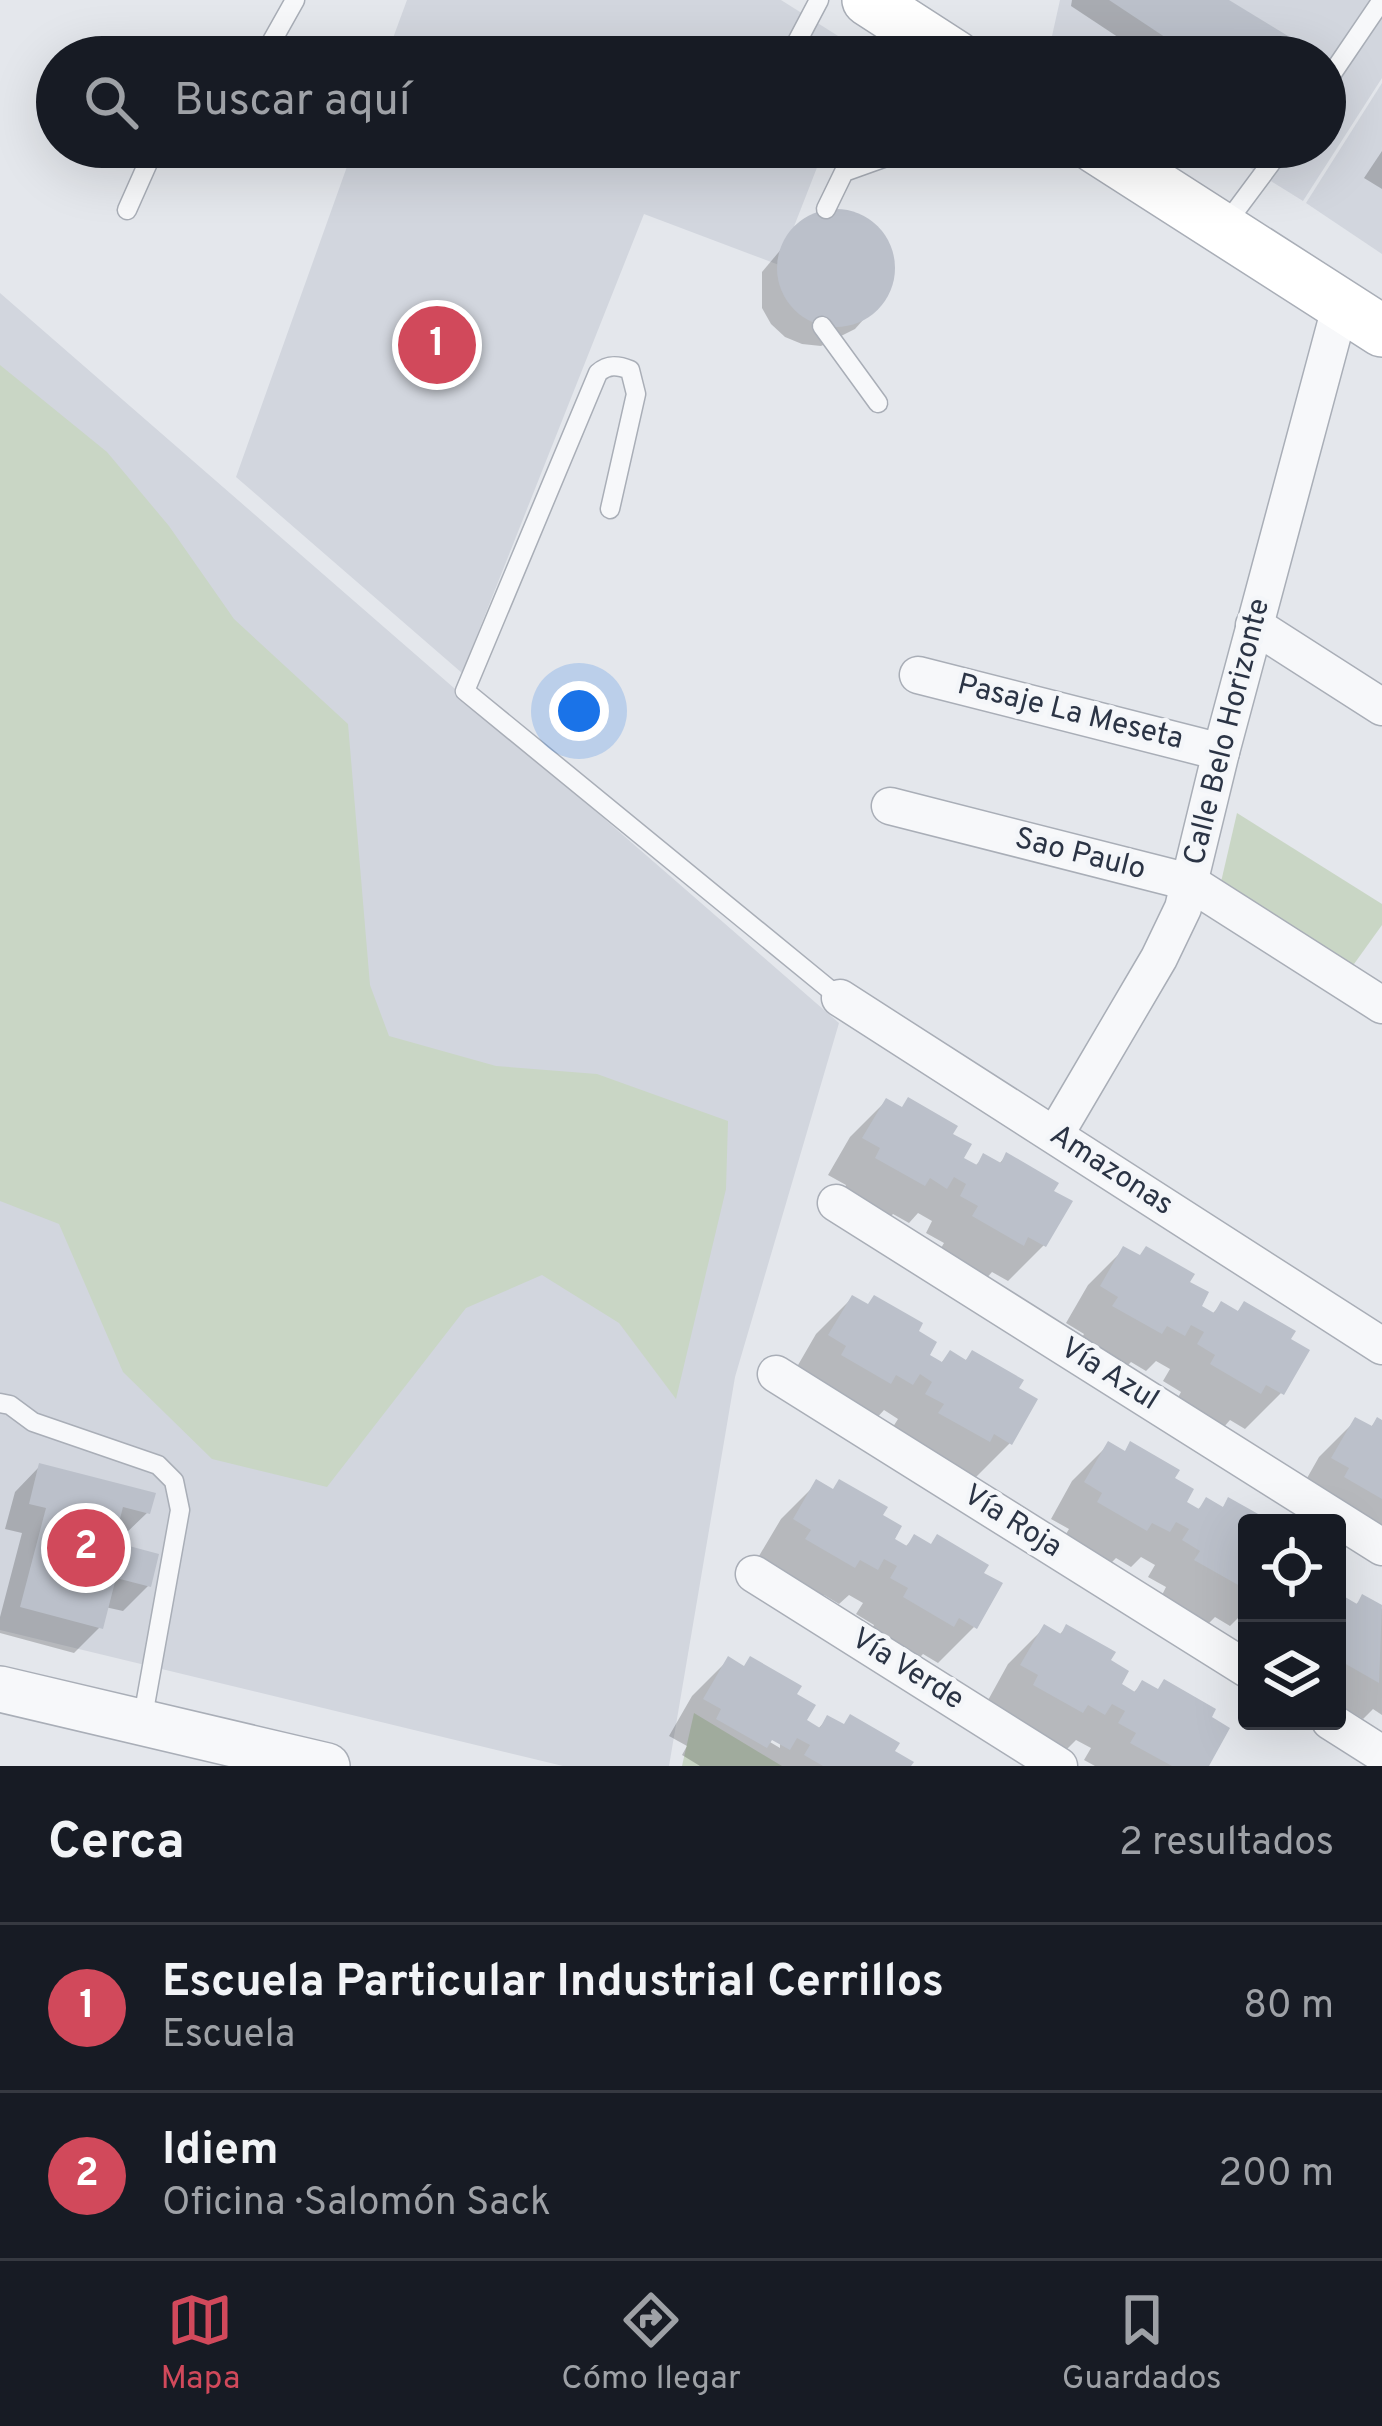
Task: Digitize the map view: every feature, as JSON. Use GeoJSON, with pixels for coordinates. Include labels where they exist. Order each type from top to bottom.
{"type":"FeatureCollection","features":[{"type":"Feature","properties":{"kind":"main road"},"geometry":{"type":"LineString","coordinates":[[868,0],[924,36]]}},
{"type":"Feature","properties":{"kind":"main road"},"geometry":{"type":"LineString","coordinates":[[1128,168],[1362,318]]}},
{"type":"Feature","properties":{"kind":"street","name":"Calle Belo Horizonte"},"geometry":{"type":"LineString","coordinates":[[1054,1135],[1159,958],[1183,908],[1254,625],[1362,318]]}},
{"type":"Feature","properties":{"kind":"street"},"geometry":{"type":"LineString","coordinates":[[1254,625],[1382,707]]}},
{"type":"Feature","properties":{"kind":"street","name":"Pasaje La Meseta"},"geometry":{"type":"LineString","coordinates":[[919,675],[1220,752]]}},
{"type":"Feature","properties":{"kind":"street","name":"Sao Paulo"},"geometry":{"type":"LineString","coordinates":[[890,806],[1190,882],[1382,1005]]}},
{"type":"Feature","properties":{"kind":"street","name":"Amazonas"},"geometry":{"type":"LineString","coordinates":[[840,998],[1382,1346]]}},
{"type":"Feature","properties":{"kind":"street","name":"Vía Azul"},"geometry":{"type":"LineString","coordinates":[[836,1203],[1382,1547]]}},
{"type":"Feature","properties":{"kind":"street","name":"Vía Roja"},"geometry":{"type":"LineString","coordinates":[[776,1374],[1238,1663]]}},
{"type":"Feature","properties":{"kind":"street","name":"Vía Verde"},"geometry":{"type":"LineString","coordinates":[[754,1574],[1059,1766]]}},
{"type":"Feature","properties":{"kind":"street"},"geometry":{"type":"LineString","coordinates":[[0,1689],[327,1766]]}},
{"type":"Feature","properties":{"kind":"street"},"geometry":{"type":"LineString","coordinates":[[1344,1730],[1382,1754]]}},
{"type":"Feature","properties":{"kind":"lane"},"geometry":{"type":"LineString","coordinates":[[275,36],[295,0]]}},
{"type":"Feature","properties":{"kind":"lane"},"geometry":{"type":"LineString","coordinates":[[800,36],[819,0]]}},
{"type":"Feature","properties":{"kind":"lane"},"geometry":{"type":"LineString","coordinates":[[1346,53],[1382,0]]}},
{"type":"Feature","properties":{"kind":"lane"},"geometry":{"type":"LineString","coordinates":[[127,210],[146,168]]}},
{"type":"Feature","properties":{"kind":"lane"},"geometry":{"type":"LineString","coordinates":[[826,209],[844,172],[855,168]]}},
{"type":"Feature","properties":{"kind":"lane"},"geometry":{"type":"LineString","coordinates":[[1223,229],[1268,168]]}},
{"type":"Feature","properties":{"kind":"lane"},"geometry":{"type":"LineString","coordinates":[[822,326],[878,403]]}},
{"type":"Feature","properties":{"kind":"lane"},"geometry":{"type":"LineString","coordinates":[[610,509],[636,394],[629,370],[620,366],[598,373],[464,691],[840,998]]}},
{"type":"Feature","properties":{"kind":"lane"},"geometry":{"type":"LineString","coordinates":[[0,1403],[33,1421],[158,1465],[174,1481],[180,1510],[142,1722]]}},
{"type":"Feature","properties":{"kind":"shaded area"},"geometry":{"type":"Polygon","coordinates":[[[407,0],[781,0],[838,36],[394,36],[407,0]]]}},
{"type":"Feature","properties":{"kind":"shaded area"},"geometry":{"type":"Polygon","coordinates":[[[1060,0],[1382,0],[1382,78],[1346,134],[1346,36],[1052,36],[1060,0]]]}},
{"type":"Feature","properties":{"kind":"shaded area"},"geometry":{"type":"Polygon","coordinates":[[[1382,83],[1382,254],[1306,203],[1328,168],[1346,168],[1346,140],[1382,83]]]}},
{"type":"Feature","properties":{"kind":"shaded area"},"geometry":{"type":"Polygon","coordinates":[[[346,168],[817,168],[779,265],[644,214],[462,673],[236,477],[346,168]]]}},
{"type":"Feature","properties":{"kind":"shaded area"},"geometry":{"type":"Polygon","coordinates":[[[1250,168],[1324,168],[1303,201],[1250,168]]]}},
{"type":"Feature","properties":{"kind":"shaded area"},"geometry":{"type":"Polygon","coordinates":[[[0,293],[839,1023],[735,1377],[669,1766],[563,1766],[0,1630],[0,293]]]}},
{"type":"Feature","properties":{"kind":"green space"},"geometry":{"type":"Polygon","coordinates":[[[0,365],[107,452],[169,526],[234,619],[348,724],[370,985],[389,1036],[496,1066],[597,1074],[728,1121],[726,1189],[676,1399],[619,1323],[542,1275],[466,1308],[327,1487],[212,1459],[123,1372],[59,1224],[0,1201],[0,365]]]}},
{"type":"Feature","properties":{"kind":"green space"},"geometry":{"type":"Polygon","coordinates":[[[1237,813],[1382,904],[1382,925],[1349,971],[1221,882],[1237,813]]]}},
{"type":"Feature","properties":{"kind":"green space"},"geometry":{"type":"Polygon","coordinates":[[[694,1713],[782,1766],[682,1766],[694,1713]]]}},
{"type":"Feature","properties":{"kind":"building"},"geometry":{"type":"Polygon","coordinates":[[[1109,0],[1229,0],[1288,36],[1163,36],[1109,0]]]}},
{"type":"Feature","properties":{"kind":"building"},"geometry":{"type":"Polygon","coordinates":[[[836,209],[859,214],[878,226],[890,245],[895,268],[890,291],[878,310],[859,322],[836,327],[813,322],[794,310],[782,291],[777,268],[782,245],[794,226],[813,214],[836,209]]]}},
{"type":"Feature","properties":{"kind":"building"},"geometry":{"type":"Polygon","coordinates":[[[908,1097],[958,1126],[953,1134],[972,1144],[964,1158],[977,1165],[983,1153],[1001,1163],[1006,1152],[1059,1183],[1054,1191],[1073,1201],[1046,1247],[1028,1237],[1024,1246],[972,1216],[978,1206],[960,1196],[966,1184],[954,1177],[947,1189],[930,1178],[925,1186],[875,1158],[880,1148],[862,1138],[886,1098],[902,1107],[908,1097]]]}},
{"type":"Feature","properties":{"kind":"building"},"geometry":{"type":"Polygon","coordinates":[[[1123,1246],[1140,1255],[1146,1246],[1195,1274],[1190,1282],[1209,1292],[1202,1306],[1214,1313],[1221,1301],[1238,1311],[1244,1301],[1296,1331],[1291,1339],[1310,1350],[1284,1395],[1266,1385],[1261,1394],[1210,1364],[1215,1355],[1197,1344],[1204,1332],[1191,1325],[1185,1336],[1167,1326],[1162,1334],[1112,1306],[1118,1297],[1100,1286],[1123,1246]]]}},
{"type":"Feature","properties":{"kind":"building"},"geometry":{"type":"Polygon","coordinates":[[[852,1295],[868,1304],[874,1295],[923,1323],[919,1331],[937,1342],[930,1355],[942,1362],[950,1350],[966,1360],[972,1350],[1024,1380],[1019,1388],[1038,1399],[1012,1445],[994,1434],[990,1442],[938,1413],[944,1404],[925,1394],[932,1382],[920,1374],[913,1385],[896,1375],[891,1384],[841,1355],[846,1346],[828,1335],[852,1295]]]}},
{"type":"Feature","properties":{"kind":"building"},"geometry":{"type":"Polygon","coordinates":[[[1355,1417],[1372,1426],[1377,1417],[1382,1420],[1382,1499],[1344,1477],[1349,1468],[1331,1458],[1355,1417]]]}},
{"type":"Feature","properties":{"kind":"building"},"geometry":{"type":"Polygon","coordinates":[[[1108,1441],[1125,1451],[1130,1441],[1180,1470],[1175,1478],[1194,1489],[1187,1502],[1199,1509],[1206,1497],[1223,1507],[1228,1497],[1258,1514],[1238,1514],[1238,1585],[1194,1560],[1200,1551],[1182,1540],[1189,1529],[1176,1522],[1170,1532],[1152,1523],[1147,1531],[1097,1502],[1102,1493],[1084,1482],[1108,1441]]]}},
{"type":"Feature","properties":{"kind":"building"},"geometry":{"type":"Polygon","coordinates":[[[39,1463],[156,1493],[150,1514],[123,1507],[114,1542],[159,1554],[151,1587],[116,1578],[103,1629],[20,1607],[46,1508],[29,1504],[39,1463]]]}},
{"type":"Feature","properties":{"kind":"building"},"geometry":{"type":"Polygon","coordinates":[[[816,1479],[833,1489],[839,1479],[888,1507],[883,1515],[902,1526],[895,1539],[907,1546],[914,1534],[931,1544],[937,1534],[989,1565],[984,1573],[1003,1583],[977,1629],[959,1618],[954,1627],[903,1597],[908,1588],[890,1578],[897,1566],[884,1559],[878,1570],[860,1560],[855,1568],[805,1539],[811,1530],[793,1519],[816,1479]]]}},
{"type":"Feature","properties":{"kind":"building"},"geometry":{"type":"Polygon","coordinates":[[[1362,1594],[1382,1605],[1379,1683],[1346,1664],[1346,1598],[1357,1604],[1362,1594]]]}},
{"type":"Feature","properties":{"kind":"building"},"geometry":{"type":"Polygon","coordinates":[[[1044,1624],[1061,1634],[1066,1624],[1116,1652],[1111,1660],[1129,1671],[1122,1684],[1135,1692],[1142,1680],[1158,1689],[1164,1679],[1216,1709],[1212,1717],[1230,1728],[1209,1766],[1172,1766],[1130,1743],[1136,1733],[1118,1723],[1125,1711],[1112,1704],[1105,1715],[1088,1705],[1083,1713],[1033,1685],[1038,1675],[1020,1665],[1044,1624]]]}},
{"type":"Feature","properties":{"kind":"building"},"geometry":{"type":"Polygon","coordinates":[[[728,1656],[744,1666],[750,1656],[802,1686],[797,1694],[816,1705],[807,1720],[820,1728],[827,1715],[844,1724],[850,1714],[900,1743],[895,1751],[914,1762],[911,1766],[823,1766],[804,1755],[810,1745],[797,1738],[790,1750],[772,1740],[767,1748],[716,1719],[721,1709],[703,1699],[728,1656]]]}},
{"type":"Feature","properties":{"kind":"place","name":"Escuela Particular Industrial Cerrillos"},"geometry":{"type":"Point","coordinates":[437,345]}},
{"type":"Feature","properties":{"kind":"place","name":"Idiem"},"geometry":{"type":"Point","coordinates":[86,1548]}}]}
